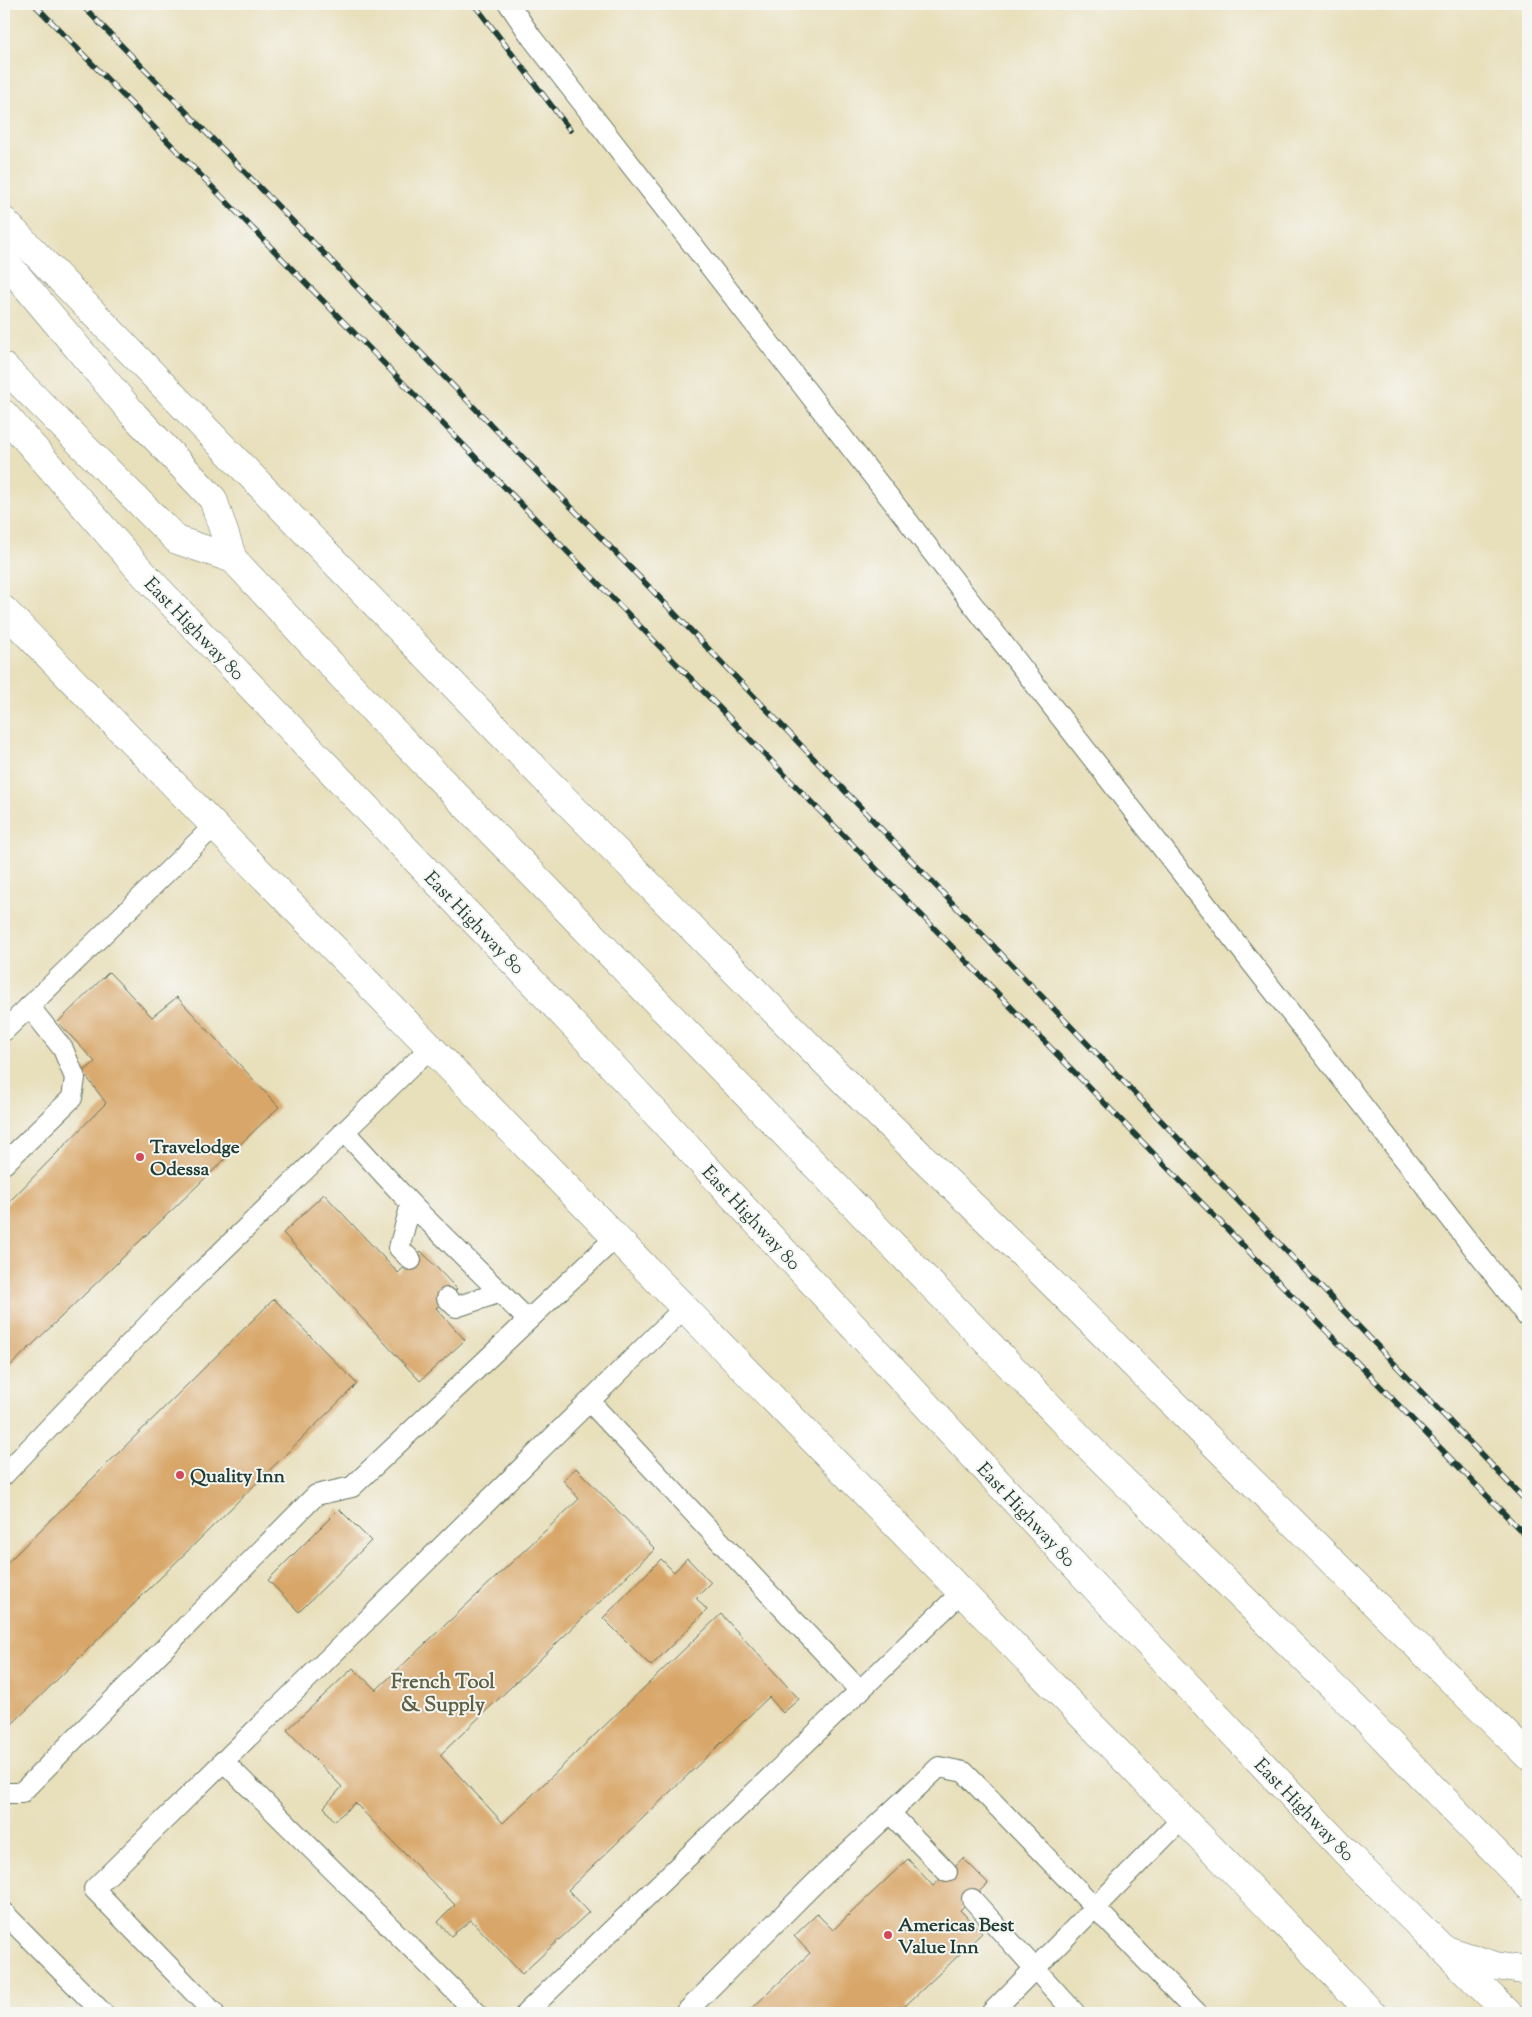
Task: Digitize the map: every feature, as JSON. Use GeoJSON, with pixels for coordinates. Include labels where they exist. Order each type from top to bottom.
{"type":"FeatureCollection","features":[{"type":"Feature","properties":{"kind":"main road"},"geometry":{"type":"LineString","coordinates":[[4,221],[578,813],[800,1036],[1041,1272],[1528,1756]]}},
{"type":"Feature","properties":{"kind":"main road"},"geometry":{"type":"LineString","coordinates":[[4,260],[134,415],[213,499],[233,558],[377,714],[1083,1441],[1479,1834],[1528,1886]]}},
{"type":"Feature","properties":{"kind":"main road"},"geometry":{"type":"LineString","coordinates":[[4,367],[177,540],[233,558]]}},
{"type":"Feature","properties":{"kind":"main road","name":"East Highway 80"},"geometry":{"type":"LineString","coordinates":[[4,414],[140,570],[596,1048],[1116,1610],[1359,1866],[1508,2013]]}},
{"type":"Feature","properties":{"kind":"main road"},"geometry":{"type":"LineString","coordinates":[[4,610],[1372,2013]]}},
{"type":"Feature","properties":{"kind":"main road"},"geometry":{"type":"LineString","coordinates":[[1508,1736],[1528,1771]]}},
{"type":"Feature","properties":{"kind":"main road"},"geometry":{"type":"LineString","coordinates":[[1443,1949],[1496,1966],[1528,1971]]}},
{"type":"Feature","properties":{"kind":"lane"},"geometry":{"type":"LineString","coordinates":[[509,4],[532,38],[1528,1318]]}},
{"type":"Feature","properties":{"kind":"lane"},"geometry":{"type":"LineString","coordinates":[[4,1031],[214,826]]}},
{"type":"Feature","properties":{"kind":"lane"},"geometry":{"type":"LineString","coordinates":[[4,1164],[72,1098],[76,1078],[63,1049],[29,1006]]}},
{"type":"Feature","properties":{"kind":"lane"},"geometry":{"type":"LineString","coordinates":[[4,1475],[161,1311],[430,1048]]}},
{"type":"Feature","properties":{"kind":"lane"},"geometry":{"type":"LineString","coordinates":[[344,1131],[411,1204],[528,1320]]}},
{"type":"Feature","properties":{"kind":"lane"},"geometry":{"type":"LineString","coordinates":[[411,1204],[399,1248],[411,1260]]}},
{"type":"Feature","properties":{"kind":"lane"},"geometry":{"type":"LineString","coordinates":[[4,1793],[21,1793],[316,1495],[352,1487],[615,1238]]}},
{"type":"Feature","properties":{"kind":"lane"},"geometry":{"type":"LineString","coordinates":[[447,1298],[456,1307],[501,1292]]}},
{"type":"Feature","properties":{"kind":"lane"},"geometry":{"type":"LineString","coordinates":[[214,2013],[94,1889],[684,1308]]}},
{"type":"Feature","properties":{"kind":"lane"},"geometry":{"type":"LineString","coordinates":[[590,1402],[860,1691]]}},
{"type":"Feature","properties":{"kind":"lane"},"geometry":{"type":"LineString","coordinates":[[526,2013],[961,1593]]}},
{"type":"Feature","properties":{"kind":"lane"},"geometry":{"type":"LineString","coordinates":[[223,1762],[477,2013]]}},
{"type":"Feature","properties":{"kind":"lane"},"geometry":{"type":"LineString","coordinates":[[685,2013],[816,1881],[939,1768],[964,1772],[1197,2013]]}},
{"type":"Feature","properties":{"kind":"lane"},"geometry":{"type":"LineString","coordinates":[[890,1813],[948,1872]]}},
{"type":"Feature","properties":{"kind":"lane"},"geometry":{"type":"LineString","coordinates":[[991,2013],[1182,1819]]}},
{"type":"Feature","properties":{"kind":"lane"},"geometry":{"type":"LineString","coordinates":[[972,1898],[1034,1970],[1075,2013]]}},
{"type":"Feature","properties":{"kind":"lane"},"geometry":{"type":"LineString","coordinates":[[4,1913],[103,2013]]}},
{"type":"Feature","properties":{"kind":"building","name":"Travelodge Odessa"},"geometry":{"type":"Polygon","coordinates":[[[109,972],[152,1017],[177,997],[279,1107],[4,1372],[4,1207],[106,1103],[83,1072],[95,1062],[58,1022],[109,972]]]}},
{"type":"Feature","properties":{"kind":"building"},"geometry":{"type":"Polygon","coordinates":[[[324,1194],[398,1273],[421,1251],[457,1289],[436,1308],[465,1340],[420,1381],[283,1233],[324,1194]]]}},
{"type":"Feature","properties":{"kind":"building","name":"Quality Inn"},"geometry":{"type":"Polygon","coordinates":[[[274,1299],[357,1384],[4,1732],[4,1566],[274,1299]]]}},
{"type":"Feature","properties":{"kind":"building"},"geometry":{"type":"Polygon","coordinates":[[[576,1468],[655,1549],[440,1755],[503,1823],[721,1614],[799,1699],[783,1713],[769,1697],[568,1890],[589,1912],[522,1974],[471,1920],[451,1936],[438,1922],[455,1905],[355,1803],[334,1821],[324,1807],[342,1787],[287,1730],[353,1668],[376,1690],[579,1499],[563,1480],[576,1468]]]}},
{"type":"Feature","properties":{"kind":"building"},"geometry":{"type":"Polygon","coordinates":[[[339,1509],[371,1541],[299,1612],[268,1580],[339,1509]]]}},
{"type":"Feature","properties":{"kind":"building"},"geometry":{"type":"Polygon","coordinates":[[[687,1558],[711,1583],[696,1598],[707,1610],[651,1666],[603,1618],[661,1559],[674,1572],[687,1558]]]}},
{"type":"Feature","properties":{"kind":"building","name":"Americas Best Value Inn"},"geometry":{"type":"Polygon","coordinates":[[[963,1858],[988,1883],[960,1910],[982,1933],[904,2007],[910,2013],[747,2013],[810,1953],[794,1936],[817,1914],[833,1930],[908,1859],[933,1886],[963,1858]]]}},
{"type":"Feature","properties":{"kind":"railway"},"geometry":{"type":"LineString","coordinates":[[34,4],[1528,1538]]}},
{"type":"Feature","properties":{"kind":"railway"},"geometry":{"type":"LineString","coordinates":[[81,4],[652,590],[1528,1503]]}},
{"type":"Feature","properties":{"kind":"railway"},"geometry":{"type":"LineString","coordinates":[[474,4],[570,130]]}},
{"type":"Feature","properties":{"kind":"place","name":"Travelodge Odessa"},"geometry":{"type":"Point","coordinates":[140,1157]}},
{"type":"Feature","properties":{"kind":"place","name":"Quality Inn"},"geometry":{"type":"Point","coordinates":[180,1475]}},
{"type":"Feature","properties":{"kind":"place","name":"Americas Best Value Inn"},"geometry":{"type":"Point","coordinates":[888,1935]}},
{"type":"Feature","properties":{"kind":"district","name":"French Tool & Supply"},"geometry":{"type":"Point","coordinates":[443,1692]}}]}
